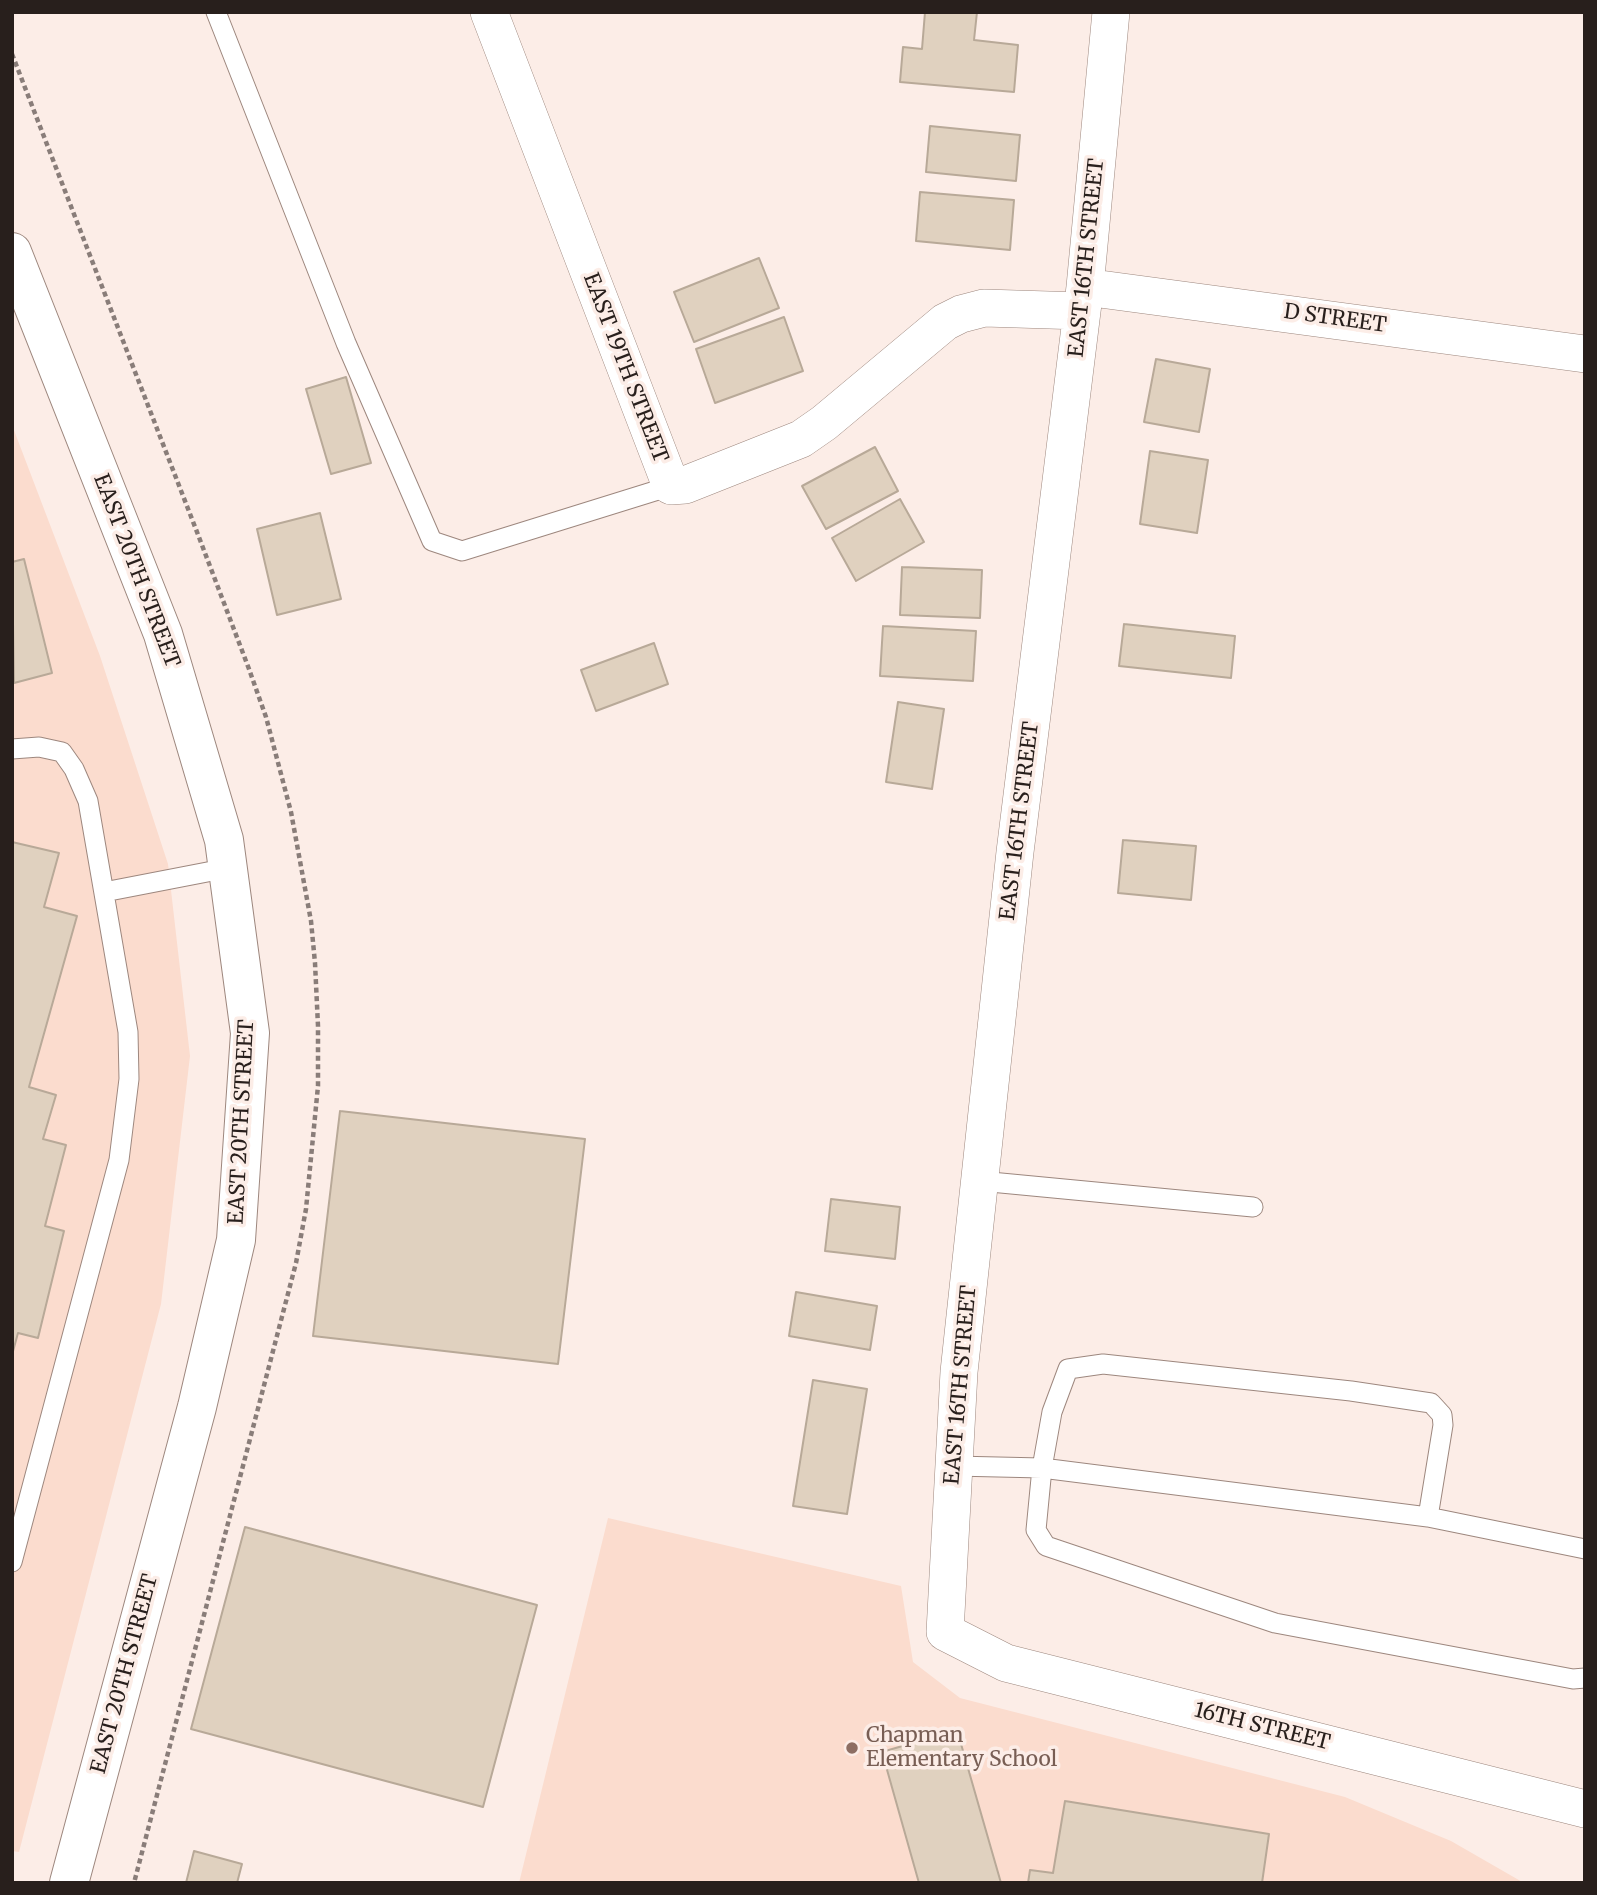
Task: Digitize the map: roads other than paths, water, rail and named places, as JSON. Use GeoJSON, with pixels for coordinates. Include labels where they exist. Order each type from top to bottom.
{"type":"FeatureCollection","features":[{"type":"Feature","properties":{"kind":"street","name":"EAST 19TH STREET"},"geometry":{"type":"LineString","coordinates":[[489,12],[671,486],[685,485],[801,439],[824,424],[945,322],[961,314],[984,308],[1084,299]]}},
{"type":"Feature","properties":{"kind":"street","name":"EAST 16TH STREET"},"geometry":{"type":"LineString","coordinates":[[945,1632],[959,1373],[1015,852],[1084,299],[1111,12]]}},
{"type":"Feature","properties":{"kind":"street","name":"EAST 20TH STREET"},"geometry":{"type":"LineString","coordinates":[[12,252],[163,634],[224,840],[250,1033],[236,1240],[197,1407],[69,1883]]}},
{"type":"Feature","properties":{"kind":"street","name":"D STREET"},"geometry":{"type":"LineString","coordinates":[[1084,299],[1585,354]]}},
{"type":"Feature","properties":{"kind":"street","name":"16TH STREET"},"geometry":{"type":"LineString","coordinates":[[945,1632],[1006,1663],[1585,1809]]}},
{"type":"Feature","properties":{"kind":"lane"},"geometry":{"type":"LineString","coordinates":[[216,12],[346,343],[432,541],[462,551],[671,486]]}},
{"type":"Feature","properties":{"kind":"lane"},"geometry":{"type":"LineString","coordinates":[[12,749],[39,747],[62,751],[89,801],[128,1032],[129,1079],[119,1160],[12,1562]]}},
{"type":"Feature","properties":{"kind":"lane"},"geometry":{"type":"LineString","coordinates":[[104,892],[228,868]]}},
{"type":"Feature","properties":{"kind":"lane"},"geometry":{"type":"LineString","coordinates":[[980,1181],[1253,1207]]}},
{"type":"Feature","properties":{"kind":"lane"},"geometry":{"type":"LineString","coordinates":[[1428,1517],[1443,1425],[1442,1415],[1431,1403],[1351,1391],[1103,1364],[1068,1369],[1052,1412],[1042,1468],[1036,1530],[1046,1546],[1275,1623],[1573,1679],[1585,1678]]}},
{"type":"Feature","properties":{"kind":"lane"},"geometry":{"type":"LineString","coordinates":[[954,1466],[1042,1468],[1428,1517],[1585,1549]]}},
{"type":"Feature","properties":{"kind":"place","name":"Chapman Elementary School"},"geometry":{"type":"Point","coordinates":[852,1748]}}]}
